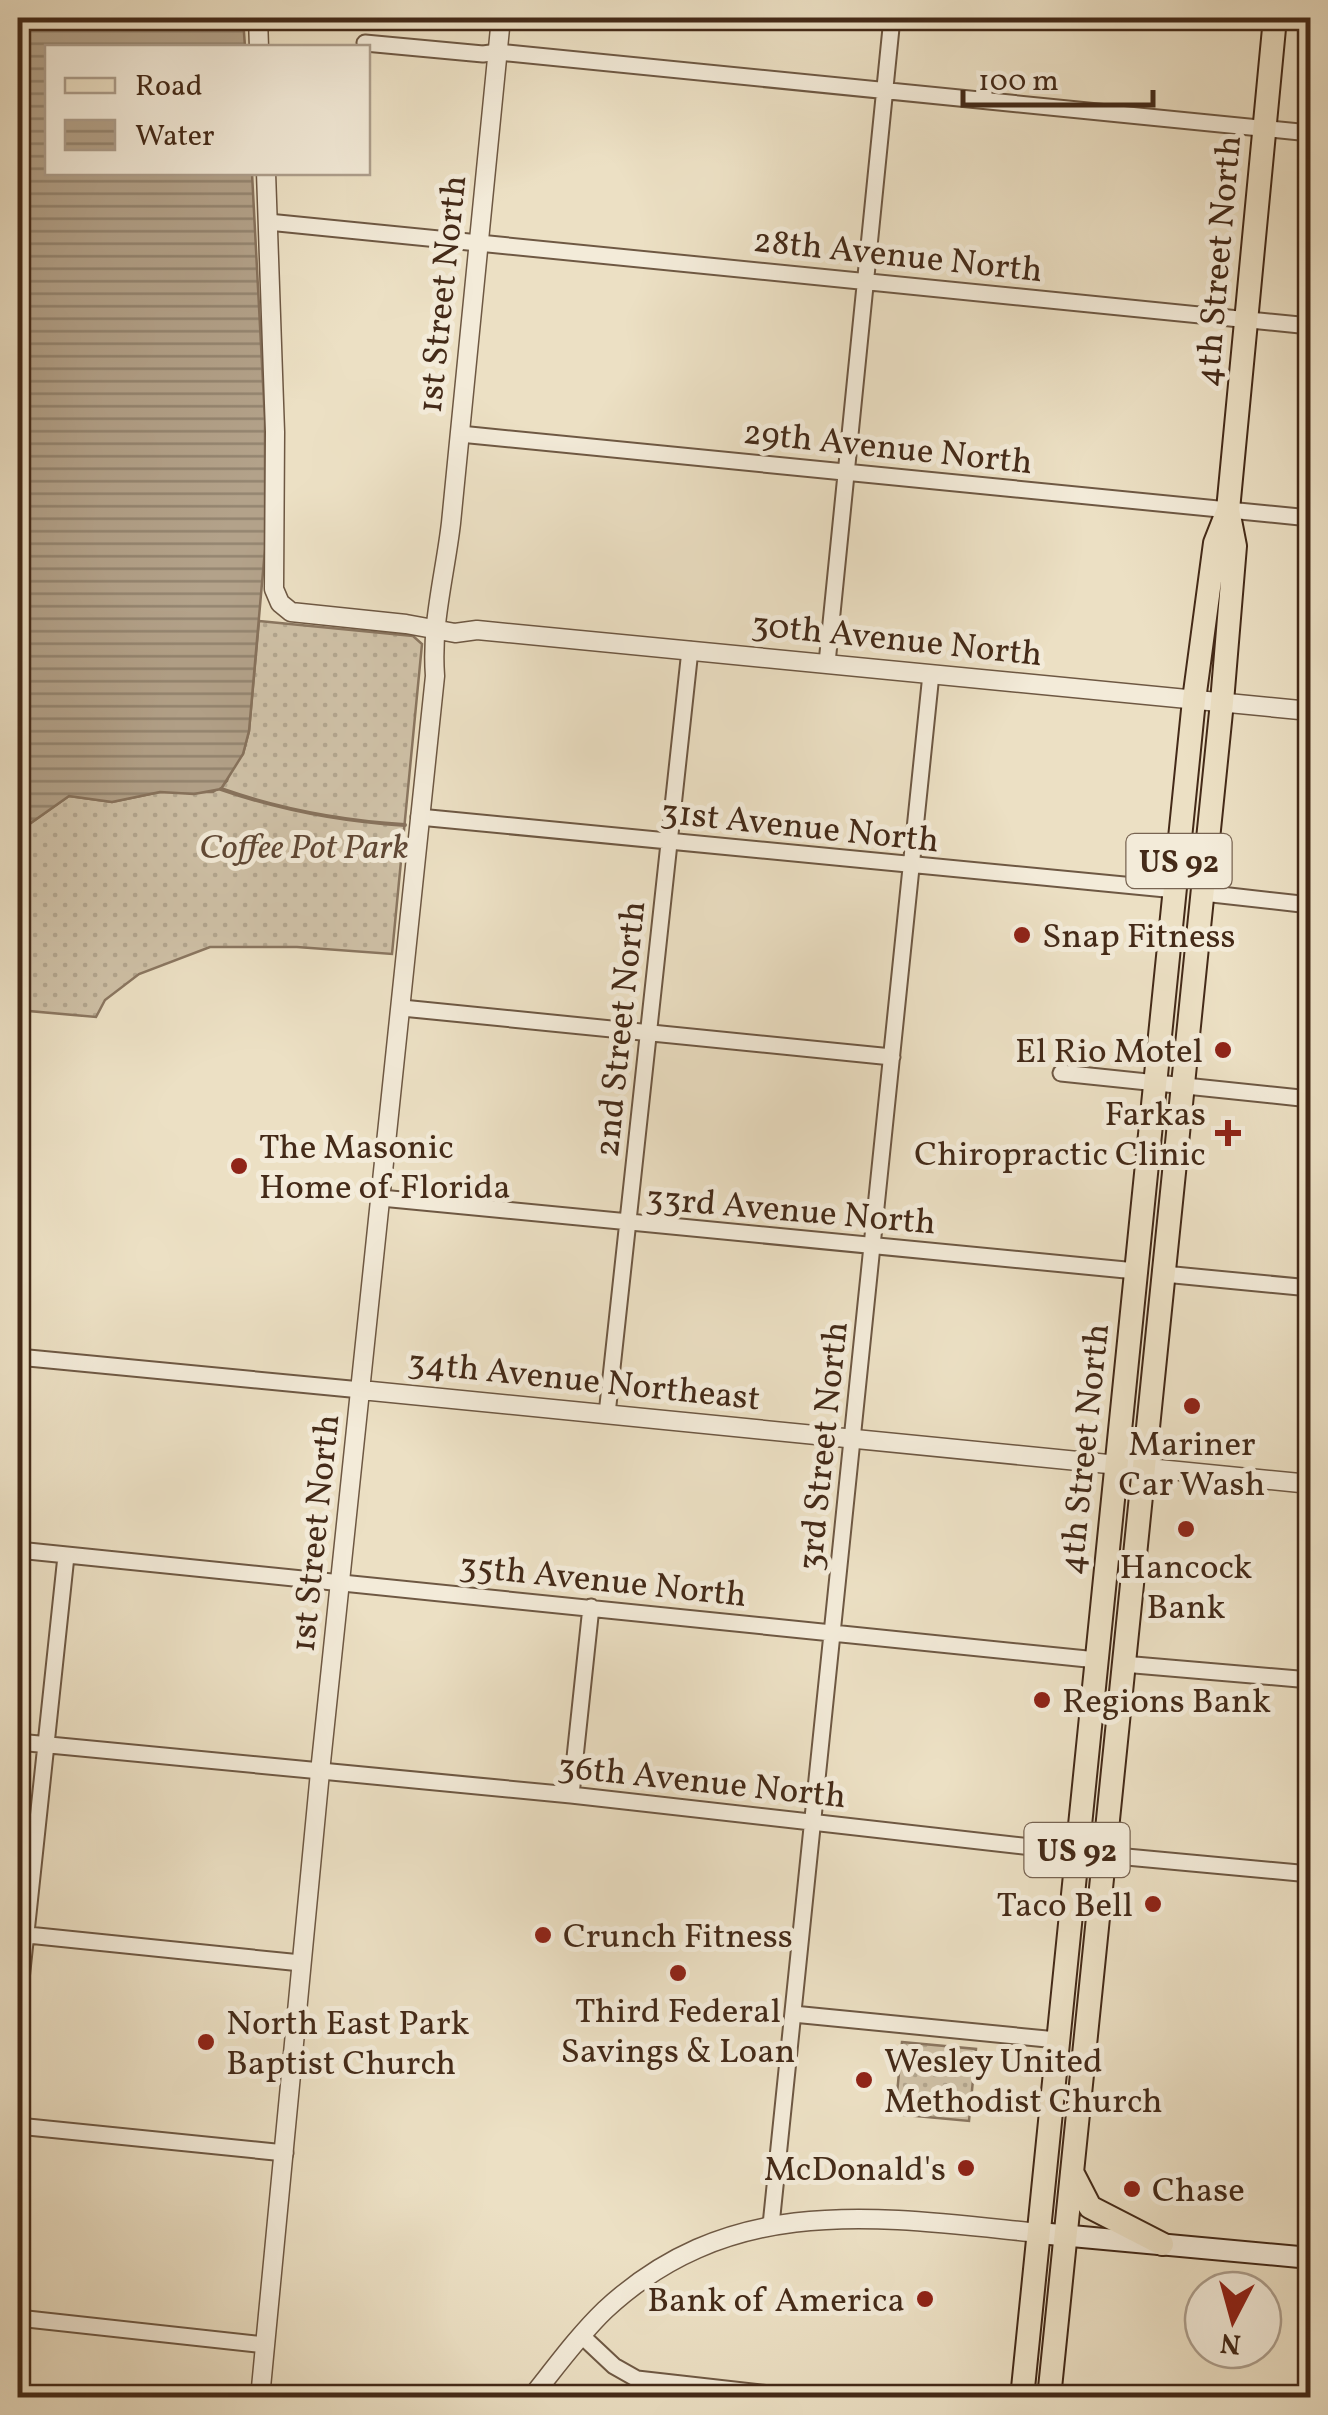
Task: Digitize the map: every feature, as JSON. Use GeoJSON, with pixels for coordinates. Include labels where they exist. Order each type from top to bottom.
{"type":"FeatureCollection","features":[{"type":"Feature","properties":{"kind":"main road","name":"4th Street North"},"geometry":{"type":"LineString","coordinates":[[1022,2398],[1194,700],[1215,543],[1228,510],[1276,18]]}},
{"type":"Feature","properties":{"kind":"main road","name":"4th Street North"},"geometry":{"type":"LineString","coordinates":[[1049,2398],[1222,702],[1235,546],[1228,510]]}},
{"type":"Feature","properties":{"kind":"main road"},"geometry":{"type":"LineString","coordinates":[[1176,890],[1188,906],[1181,972],[1193,991]]}},
{"type":"Feature","properties":{"kind":"main road"},"geometry":{"type":"LineString","coordinates":[[1145,1180],[1156,1202],[1152,1262],[1164,1274]]}},
{"type":"Feature","properties":{"kind":"main road"},"geometry":{"type":"LineString","coordinates":[[1097,1660],[1107,1675],[1094,1821],[1095,1841],[1105,1855]]}},
{"type":"Feature","properties":{"kind":"main road"},"geometry":{"type":"LineString","coordinates":[[1068,1930],[1074,1932],[1079,1942],[1071,2031],[1076,2039],[1086,2043]]}},
{"type":"Feature","properties":{"kind":"main road"},"geometry":{"type":"LineString","coordinates":[[1072,2172],[1090,2208],[1162,2244]]}},
{"type":"Feature","properties":{"kind":"main road"},"geometry":{"type":"LineString","coordinates":[[1039,2232],[1310,2258]]}},
{"type":"Feature","properties":{"kind":"street"},"geometry":{"type":"LineString","coordinates":[[258,18],[259,45]]}},
{"type":"Feature","properties":{"kind":"street","name":"1st Street North"},"geometry":{"type":"LineString","coordinates":[[260,2398],[320,1772],[402,1008],[501,18]]}},
{"type":"Feature","properties":{"kind":"street"},"geometry":{"type":"LineString","coordinates":[[828,663],[892,18]]}},
{"type":"Feature","properties":{"kind":"street"},"geometry":{"type":"LineString","coordinates":[[365,43],[483,54],[498,52],[1310,133]]}},
{"type":"Feature","properties":{"kind":"street"},"geometry":{"type":"LineString","coordinates":[[266,175],[275,432],[274,589],[290,612],[406,624],[424,619],[440,626]]}},
{"type":"Feature","properties":{"kind":"street","name":"28th Avenue North"},"geometry":{"type":"LineString","coordinates":[[268,222],[1310,326]]}},
{"type":"Feature","properties":{"kind":"street","name":"29th Avenue North"},"geometry":{"type":"LineString","coordinates":[[460,434],[1310,518]]}},
{"type":"Feature","properties":{"kind":"street","name":"30th Avenue North"},"geometry":{"type":"LineString","coordinates":[[440,626],[1310,711]]}},
{"type":"Feature","properties":{"kind":"street","name":"2nd Street North"},"geometry":{"type":"LineString","coordinates":[[607,1414],[690,650]]}},
{"type":"Feature","properties":{"kind":"street","name":"3rd Street North"},"geometry":{"type":"LineString","coordinates":[[771,2226],[932,674]]}},
{"type":"Feature","properties":{"kind":"street","name":"31st Avenue North"},"geometry":{"type":"LineString","coordinates":[[419,817],[1176,890]]}},
{"type":"Feature","properties":{"kind":"street"},"geometry":{"type":"LineString","coordinates":[[1203,893],[1310,905]]}},
{"type":"Feature","properties":{"kind":"street"},"geometry":{"type":"LineString","coordinates":[[402,1008],[892,1056]]}},
{"type":"Feature","properties":{"kind":"street"},"geometry":{"type":"LineString","coordinates":[[1061,1073],[1310,1098]]}},
{"type":"Feature","properties":{"kind":"street","name":"33rd Avenue North"},"geometry":{"type":"LineString","coordinates":[[381,1198],[1136,1271]]}},
{"type":"Feature","properties":{"kind":"street"},"geometry":{"type":"LineString","coordinates":[[1164,1274],[1310,1288]]}},
{"type":"Feature","properties":{"kind":"street","name":"34th Avenue Northeast"},"geometry":{"type":"LineString","coordinates":[[18,1357],[1310,1484]]}},
{"type":"Feature","properties":{"kind":"street","name":"35th Avenue North"},"geometry":{"type":"LineString","coordinates":[[18,1550],[1097,1660]]}},
{"type":"Feature","properties":{"kind":"street"},"geometry":{"type":"LineString","coordinates":[[18,2008],[22,1934],[66,1556]]}},
{"type":"Feature","properties":{"kind":"street"},"geometry":{"type":"LineString","coordinates":[[571,1796],[591,1608]]}},
{"type":"Feature","properties":{"kind":"street"},"geometry":{"type":"LineString","coordinates":[[1123,1664],[1310,1680]]}},
{"type":"Feature","properties":{"kind":"street","name":"36th Avenue North"},"geometry":{"type":"LineString","coordinates":[[18,1742],[571,1796],[1076,1852]]}},
{"type":"Feature","properties":{"kind":"street"},"geometry":{"type":"LineString","coordinates":[[1105,1855],[1310,1874]]}},
{"type":"Feature","properties":{"kind":"street"},"geometry":{"type":"LineString","coordinates":[[22,1934],[301,1963]]}},
{"type":"Feature","properties":{"kind":"street"},"geometry":{"type":"LineString","coordinates":[[793,2014],[1057,2040]]}},
{"type":"Feature","properties":{"kind":"street"},"geometry":{"type":"LineString","coordinates":[[18,2126],[284,2153]]}},
{"type":"Feature","properties":{"kind":"street"},"geometry":{"type":"LineString","coordinates":[[532,2398],[581,2335],[624,2295],[674,2261],[740,2233],[798,2220],[854,2217],[1039,2232]]}},
{"type":"Feature","properties":{"kind":"street"},"geometry":{"type":"LineString","coordinates":[[18,2318],[265,2345]]}},
{"type":"Feature","properties":{"kind":"street"},"geometry":{"type":"LineString","coordinates":[[581,2335],[614,2366],[648,2390],[805,2398]]}},
{"type":"Feature","properties":{"kind":"green space","name":"Coffee Pot Park"},"geometry":{"type":"Polygon","coordinates":[[[259,621],[413,636],[422,644],[392,954],[297,947],[210,947],[139,974],[105,1000],[96,1017],[18,1010],[18,832],[69,796],[112,802],[160,792],[213,792],[227,781],[230,770],[243,754],[249,731],[259,621]]]}},
{"type":"Feature","properties":{"kind":"green space"},"geometry":{"type":"Polygon","coordinates":[[[902,2042],[976,2049],[969,2121],[895,2114],[902,2042]]]}},
{"type":"Feature","properties":{"kind":"water"},"geometry":{"type":"Polygon","coordinates":[[[18,18],[243,18],[245,45],[45,45],[45,175],[252,175],[265,421],[265,549],[249,731],[243,754],[221,789],[194,794],[160,792],[112,802],[69,796],[18,832],[18,18]]]}},
{"type":"Feature","properties":{"kind":"waterway"},"geometry":{"type":"LineString","coordinates":[[221,789],[312,813],[405,825]]}},
{"type":"Feature","properties":{"kind":"place","name":"Snap Fitness"},"geometry":{"type":"Point","coordinates":[1022,935]}},
{"type":"Feature","properties":{"kind":"place","name":"El Rio Motel"},"geometry":{"type":"Point","coordinates":[1223,1050]}},
{"type":"Feature","properties":{"kind":"place","name":"Farkas Chiropractic Clinic"},"geometry":{"type":"Point","coordinates":[1228,1133]}},
{"type":"Feature","properties":{"kind":"place","name":"The Masonic Home of Florida"},"geometry":{"type":"Point","coordinates":[239,1166]}},
{"type":"Feature","properties":{"kind":"place","name":"Mariner Car Wash"},"geometry":{"type":"Point","coordinates":[1192,1406]}},
{"type":"Feature","properties":{"kind":"place","name":"Hancock Bank"},"geometry":{"type":"Point","coordinates":[1186,1529]}},
{"type":"Feature","properties":{"kind":"place","name":"Regions Bank"},"geometry":{"type":"Point","coordinates":[1042,1700]}},
{"type":"Feature","properties":{"kind":"place","name":"Taco Bell"},"geometry":{"type":"Point","coordinates":[1153,1904]}},
{"type":"Feature","properties":{"kind":"place","name":"Crunch Fitness"},"geometry":{"type":"Point","coordinates":[543,1935]}},
{"type":"Feature","properties":{"kind":"place","name":"Third Federal Savings & Loan"},"geometry":{"type":"Point","coordinates":[678,1973]}},
{"type":"Feature","properties":{"kind":"place","name":"North East Park Baptist Church"},"geometry":{"type":"Point","coordinates":[206,2042]}},
{"type":"Feature","properties":{"kind":"place","name":"Wesley United Methodist Church"},"geometry":{"type":"Point","coordinates":[864,2080]}},
{"type":"Feature","properties":{"kind":"place","name":"McDonald's"},"geometry":{"type":"Point","coordinates":[966,2168]}},
{"type":"Feature","properties":{"kind":"place","name":"Chase"},"geometry":{"type":"Point","coordinates":[1132,2189]}},
{"type":"Feature","properties":{"kind":"place","name":"Bank of America"},"geometry":{"type":"Point","coordinates":[925,2299]}}]}
